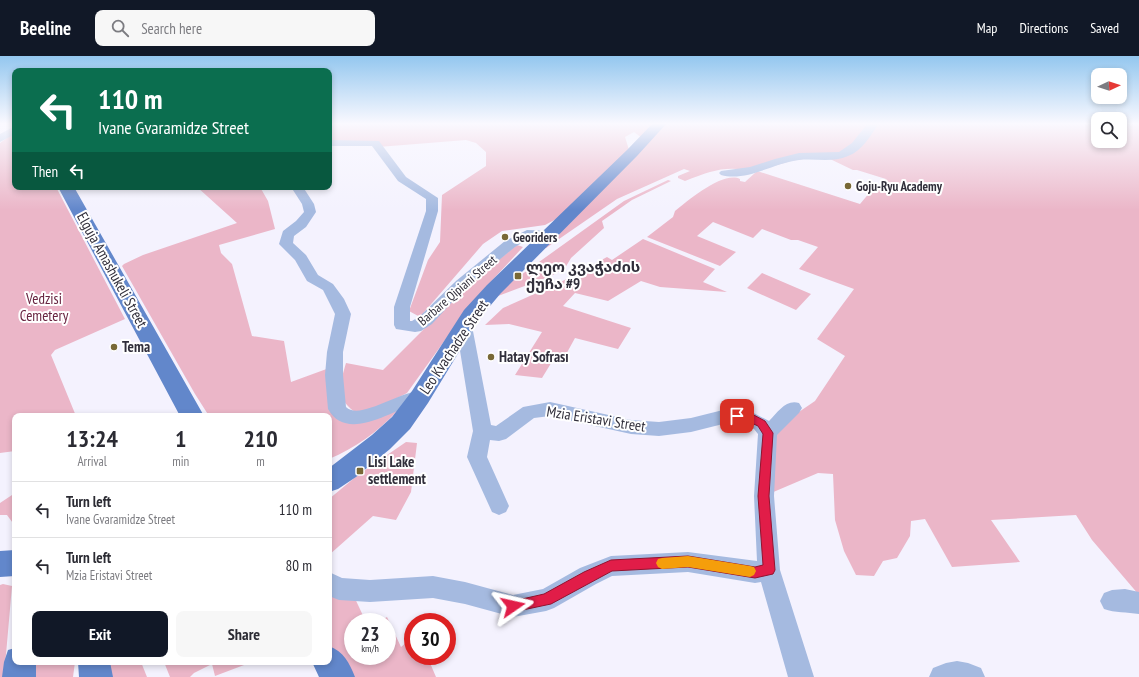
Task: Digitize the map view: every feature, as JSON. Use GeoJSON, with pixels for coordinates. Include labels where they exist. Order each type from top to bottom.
{"type":"FeatureCollection","features":[{"type":"Feature","properties":{"kind":"main road","name":"Leo Kvachadze Street"},"geometry":{"type":"LineString","coordinates":[[332,479],[347,470],[381,442],[401,423],[420,397],[464,326],[494,289],[633,152]]}},
{"type":"Feature","properties":{"kind":"main road","name":"Elguja Amashukeli Street"},"geometry":{"type":"LineString","coordinates":[[68,190],[190,413]]}},
{"type":"Feature","properties":{"kind":"main road","name":"Leo Kvachadze Street"},"geometry":{"type":"LineString","coordinates":[[332,468],[367,452]]}},
{"type":"Feature","properties":{"kind":"main road"},"geometry":{"type":"LineString","coordinates":[[0,564],[12,563]]}},
{"type":"Feature","properties":{"kind":"main road"},"geometry":{"type":"LineString","coordinates":[[19,677],[20,665]]}},
{"type":"Feature","properties":{"kind":"main road"},"geometry":{"type":"LineString","coordinates":[[94,665],[96,677]]}},
{"type":"Feature","properties":{"kind":"main road"},"geometry":{"type":"LineString","coordinates":[[330,665],[338,677]]}},
{"type":"Feature","properties":{"kind":"street","name":"Barbare Qipiani Street"},"geometry":{"type":"LineString","coordinates":[[382,152],[402,179],[432,198],[432,211],[402,307],[402,325],[415,327],[426,320],[461,284],[510,244],[527,234],[549,234]]}},
{"type":"Feature","properties":{"kind":"street"},"geometry":{"type":"LineString","coordinates":[[726,173],[751,170],[778,161],[799,157],[833,158],[848,152]]}},
{"type":"Feature","properties":{"kind":"street"},"geometry":{"type":"LineString","coordinates":[[299,190],[308,204],[310,212],[301,224],[288,234],[286,244],[301,258],[312,278],[328,287],[336,298],[343,314],[335,352],[334,375],[337,409],[342,414],[348,416],[362,416],[373,414],[412,398],[420,397]]}},
{"type":"Feature","properties":{"kind":"street"},"geometry":{"type":"LineString","coordinates":[[464,326],[482,431],[477,457],[499,506]]}},
{"type":"Feature","properties":{"kind":"street"},"geometry":{"type":"LineString","coordinates":[[792,408],[768,433],[764,496],[769,570],[801,677]]}},
{"type":"Feature","properties":{"kind":"street","name":"Mzia Eristavi Street"},"geometry":{"type":"LineString","coordinates":[[482,431],[499,434],[529,412],[550,409],[630,427],[659,429],[691,425],[727,416],[746,416],[761,424],[768,433]]}},
{"type":"Feature","properties":{"kind":"street"},"geometry":{"type":"LineString","coordinates":[[332,585],[339,589],[370,591],[433,587],[465,593],[513,606],[546,600],[588,576],[611,566],[688,562],[755,572],[769,570]]}},
{"type":"Feature","properties":{"kind":"street"},"geometry":{"type":"LineString","coordinates":[[1112,601],[1125,600],[1139,603]]}},
{"type":"Feature","properties":{"kind":"green space","name":"Vedzisi Cemetery"},"geometry":{"type":"Polygon","coordinates":[[[0,152],[12,152],[12,190],[58,190],[125,319],[55,350],[51,355],[75,413],[12,413],[12,451],[0,453],[0,152]]]}},
{"type":"Feature","properties":{"kind":"green space"},"geometry":{"type":"Polygon","coordinates":[[[486,152],[627,152],[560,217],[545,225],[502,231],[483,244],[420,317],[409,311],[428,260],[440,242],[442,195],[486,166],[486,152]]]}},
{"type":"Feature","properties":{"kind":"green space"},"geometry":{"type":"Polygon","coordinates":[[[635,152],[1139,152],[1139,595],[1092,540],[1076,515],[991,520],[1020,562],[952,567],[925,519],[911,521],[910,536],[897,558],[883,561],[874,576],[856,575],[844,551],[835,520],[833,474],[818,473],[764,496],[768,433],[815,401],[845,356],[817,339],[854,289],[799,269],[818,247],[798,240],[791,240],[762,229],[753,238],[713,222],[697,236],[736,252],[720,266],[647,237],[673,217],[675,211],[706,188],[725,179],[740,179],[740,181],[745,182],[756,172],[737,169],[712,171],[685,181],[678,178],[678,176],[690,171],[684,169],[617,199],[546,248],[542,247],[635,152]],[[809,158],[791,161],[757,171],[860,204],[871,191],[886,179],[853,170],[830,159],[809,158]]]}},
{"type":"Feature","properties":{"kind":"green space"},"geometry":{"type":"Polygon","coordinates":[[[668,180],[671,181],[632,200],[602,221],[604,228],[571,258],[565,268],[551,276],[498,296],[507,285],[624,201],[668,180]]]}},
{"type":"Feature","properties":{"kind":"green space"},"geometry":{"type":"Polygon","coordinates":[[[200,190],[262,190],[268,201],[275,229],[219,245],[221,253],[232,264],[252,336],[284,341],[291,382],[332,367],[335,413],[397,411],[374,433],[357,445],[332,458],[332,413],[207,413],[122,266],[143,255],[237,223],[200,190]]]}},
{"type":"Feature","properties":{"kind":"green space"},"geometry":{"type":"Polygon","coordinates":[[[643,239],[715,269],[703,282],[727,292],[660,287],[641,281],[608,301],[575,293],[563,306],[631,328],[618,349],[575,338],[564,358],[556,355],[542,378],[515,375],[542,332],[509,324],[485,325],[503,308],[559,283],[607,257],[612,260],[643,239]]]}},
{"type":"Feature","properties":{"kind":"green space"},"geometry":{"type":"Polygon","coordinates":[[[517,245],[523,247],[473,301],[407,393],[374,410],[355,412],[349,407],[344,401],[341,390],[342,378],[346,363],[383,370],[470,283],[517,245]]]}},
{"type":"Feature","properties":{"kind":"green space"},"geometry":{"type":"Polygon","coordinates":[[[762,273],[811,294],[796,310],[747,288],[762,273]]]}},
{"type":"Feature","properties":{"kind":"green space"},"geometry":{"type":"Polygon","coordinates":[[[406,442],[417,443],[411,492],[396,520],[373,516],[332,552],[332,497],[358,475],[406,442]]]}},
{"type":"Feature","properties":{"kind":"green space"},"geometry":{"type":"Polygon","coordinates":[[[12,495],[12,522],[7,515],[0,515],[0,503],[12,495]]]}},
{"type":"Feature","properties":{"kind":"green space"},"geometry":{"type":"Polygon","coordinates":[[[3,584],[12,586],[4,677],[0,677],[0,585],[3,584]]]}},
{"type":"Feature","properties":{"kind":"green space"},"geometry":{"type":"Polygon","coordinates":[[[332,584],[351,590],[362,613],[344,613],[344,665],[396,665],[396,636],[401,647],[404,644],[404,665],[431,665],[436,677],[340,677],[332,663],[332,584]]]}},
{"type":"Feature","properties":{"kind":"green space"},"geometry":{"type":"Polygon","coordinates":[[[30,665],[75,665],[73,677],[29,677],[30,665]]]}},
{"type":"Feature","properties":{"kind":"green space"},"geometry":{"type":"Polygon","coordinates":[[[110,665],[142,665],[147,677],[109,677],[110,665]]]}},
{"type":"Feature","properties":{"kind":"green space"},"geometry":{"type":"Polygon","coordinates":[[[165,665],[210,665],[194,673],[190,677],[170,677],[165,665]]]}},
{"type":"Feature","properties":{"kind":"green space"},"geometry":{"type":"Polygon","coordinates":[[[212,665],[244,665],[215,676],[212,665]]]}},
{"type":"Feature","properties":{"kind":"slow traffic"},"geometry":{"type":"LineString","coordinates":[[662,563],[688,562],[750,571]]}},
{"type":"Feature","properties":{"kind":"place","name":"Goju-Ryu Academy"},"geometry":{"type":"Point","coordinates":[848,186]}},
{"type":"Feature","properties":{"kind":"place","name":"Georiders"},"geometry":{"type":"Point","coordinates":[505,237]}},
{"type":"Feature","properties":{"kind":"place","name":"ლეო კვაჭაძის ქუჩა #9"},"geometry":{"type":"Point","coordinates":[518,276]}},
{"type":"Feature","properties":{"kind":"place","name":"Tema"},"geometry":{"type":"Point","coordinates":[114,347]}},
{"type":"Feature","properties":{"kind":"place","name":"Hatay Sofrası"},"geometry":{"type":"Point","coordinates":[491,357]}},
{"type":"Feature","properties":{"kind":"place","name":"Lisi Lake settlement"},"geometry":{"type":"Point","coordinates":[360,471]}},
{"type":"Feature","properties":{"kind":"route"},"geometry":{"type":"LineString","coordinates":[[513,606],[546,600],[588,576],[611,566],[688,562],[755,572],[769,570],[764,496],[768,433],[761,424],[746,416],[737,416]]}}]}
